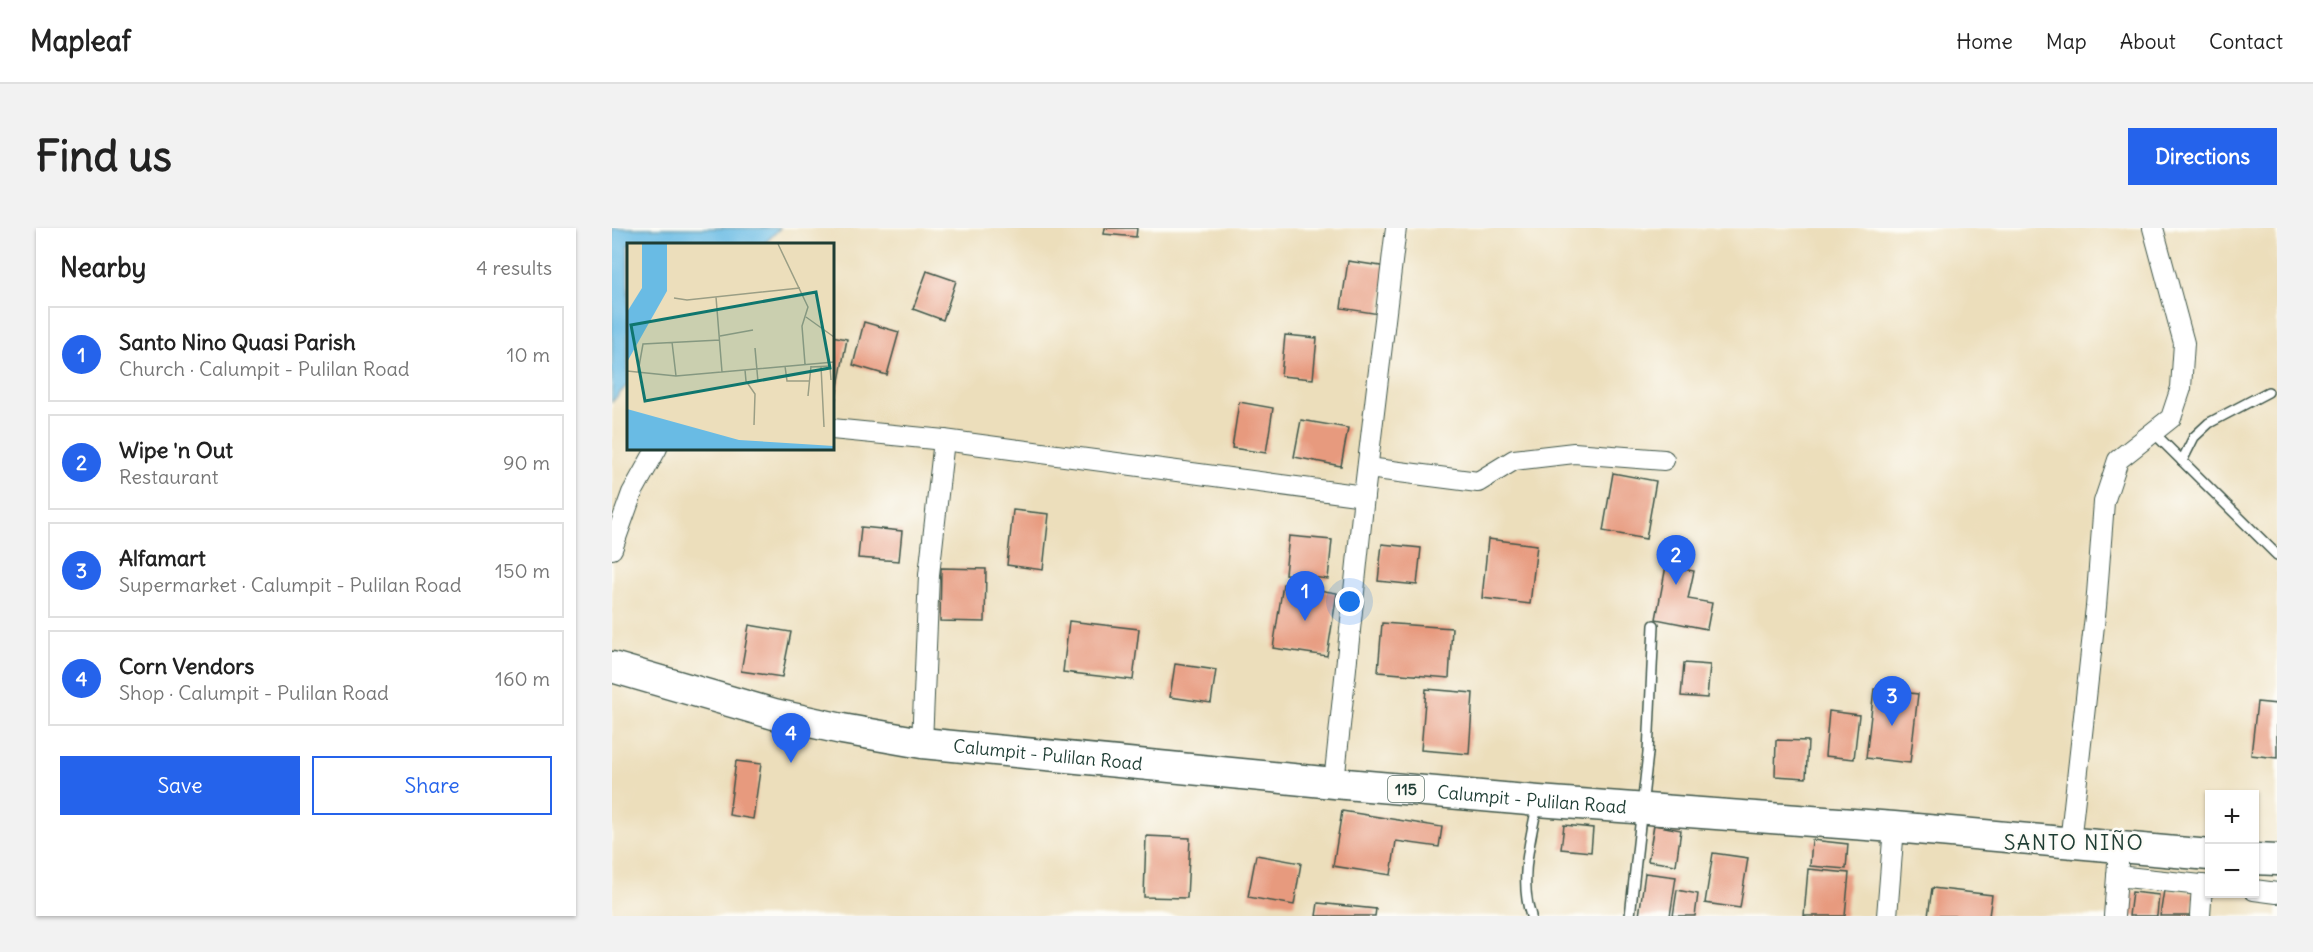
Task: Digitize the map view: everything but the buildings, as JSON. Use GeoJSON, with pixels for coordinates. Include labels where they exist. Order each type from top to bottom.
{"type":"FeatureCollection","features":[{"type":"Feature","properties":{"kind":"main road","name":"Calumpit - Pulilan Road"},"geometry":{"type":"LineString","coordinates":[[612,667],[774,714],[922,743],[1538,801],[1894,827],[2070,843],[2118,862],[2205,855]]}},
{"type":"Feature","properties":{"kind":"main road"},"geometry":{"type":"LineString","coordinates":[[2259,859],[2277,860]]}},
{"type":"Feature","properties":{"kind":"street"},"geometry":{"type":"LineString","coordinates":[[1334,783],[1364,495],[1396,228]]}},
{"type":"Feature","properties":{"kind":"street"},"geometry":{"type":"LineString","coordinates":[[2070,843],[2096,607],[2104,502],[2118,460],[2171,418],[2181,388],[2184,343],[2153,228]]}},
{"type":"Feature","properties":{"kind":"street"},"geometry":{"type":"LineString","coordinates":[[834,429],[944,440],[1364,495]]}},
{"type":"Feature","properties":{"kind":"street"},"geometry":{"type":"LineString","coordinates":[[922,743],[929,574],[944,440]]}},
{"type":"Feature","properties":{"kind":"street"},"geometry":{"type":"LineString","coordinates":[[612,549],[633,493],[656,450]]}},
{"type":"Feature","properties":{"kind":"street"},"geometry":{"type":"LineString","coordinates":[[1368,468],[1478,482],[1514,460],[1574,453],[1664,460]]}},
{"type":"Feature","properties":{"kind":"street"},"geometry":{"type":"LineString","coordinates":[[1887,916],[1894,827]]}},
{"type":"Feature","properties":{"kind":"street"},"geometry":{"type":"LineString","coordinates":[[2114,916],[2118,862],[2205,885]]}},
{"type":"Feature","properties":{"kind":"street"},"geometry":{"type":"LineString","coordinates":[[2200,916],[2205,890]]}},
{"type":"Feature","properties":{"kind":"street"},"geometry":{"type":"LineString","coordinates":[[2259,890],[2277,892]]}},
{"type":"Feature","properties":{"kind":"lane"},"geometry":{"type":"LineString","coordinates":[[2182,461],[2194,437],[2209,423],[2268,392]]}},
{"type":"Feature","properties":{"kind":"lane"},"geometry":{"type":"LineString","coordinates":[[2152,432],[2277,555]]}},
{"type":"Feature","properties":{"kind":"lane"},"geometry":{"type":"LineString","coordinates":[[1630,916],[1648,753],[1654,625]]}},
{"type":"Feature","properties":{"kind":"lane"},"geometry":{"type":"LineString","coordinates":[[1531,916],[1525,899],[1528,852],[1538,801]]}},
{"type":"Feature","properties":{"kind":"water"},"geometry":{"type":"Polygon","coordinates":[[[612,228],[780,228],[765,243],[627,243],[627,385],[612,402],[612,228]]]}},
{"type":"Feature","properties":{"kind":"place","name":"Wipe 'n Out"},"geometry":{"type":"Point","coordinates":[1676,585]}},
{"type":"Feature","properties":{"kind":"place","name":"Santo Nino Quasi Parish"},"geometry":{"type":"Point","coordinates":[1305,621]}},
{"type":"Feature","properties":{"kind":"place","name":"Alfamart"},"geometry":{"type":"Point","coordinates":[1892,726]}},
{"type":"Feature","properties":{"kind":"place","name":"Corn Vendors"},"geometry":{"type":"Point","coordinates":[791,763]}},
{"type":"Feature","properties":{"kind":"district","name":"SANTO NIÑO"},"geometry":{"type":"Point","coordinates":[2074,843]}}]}
